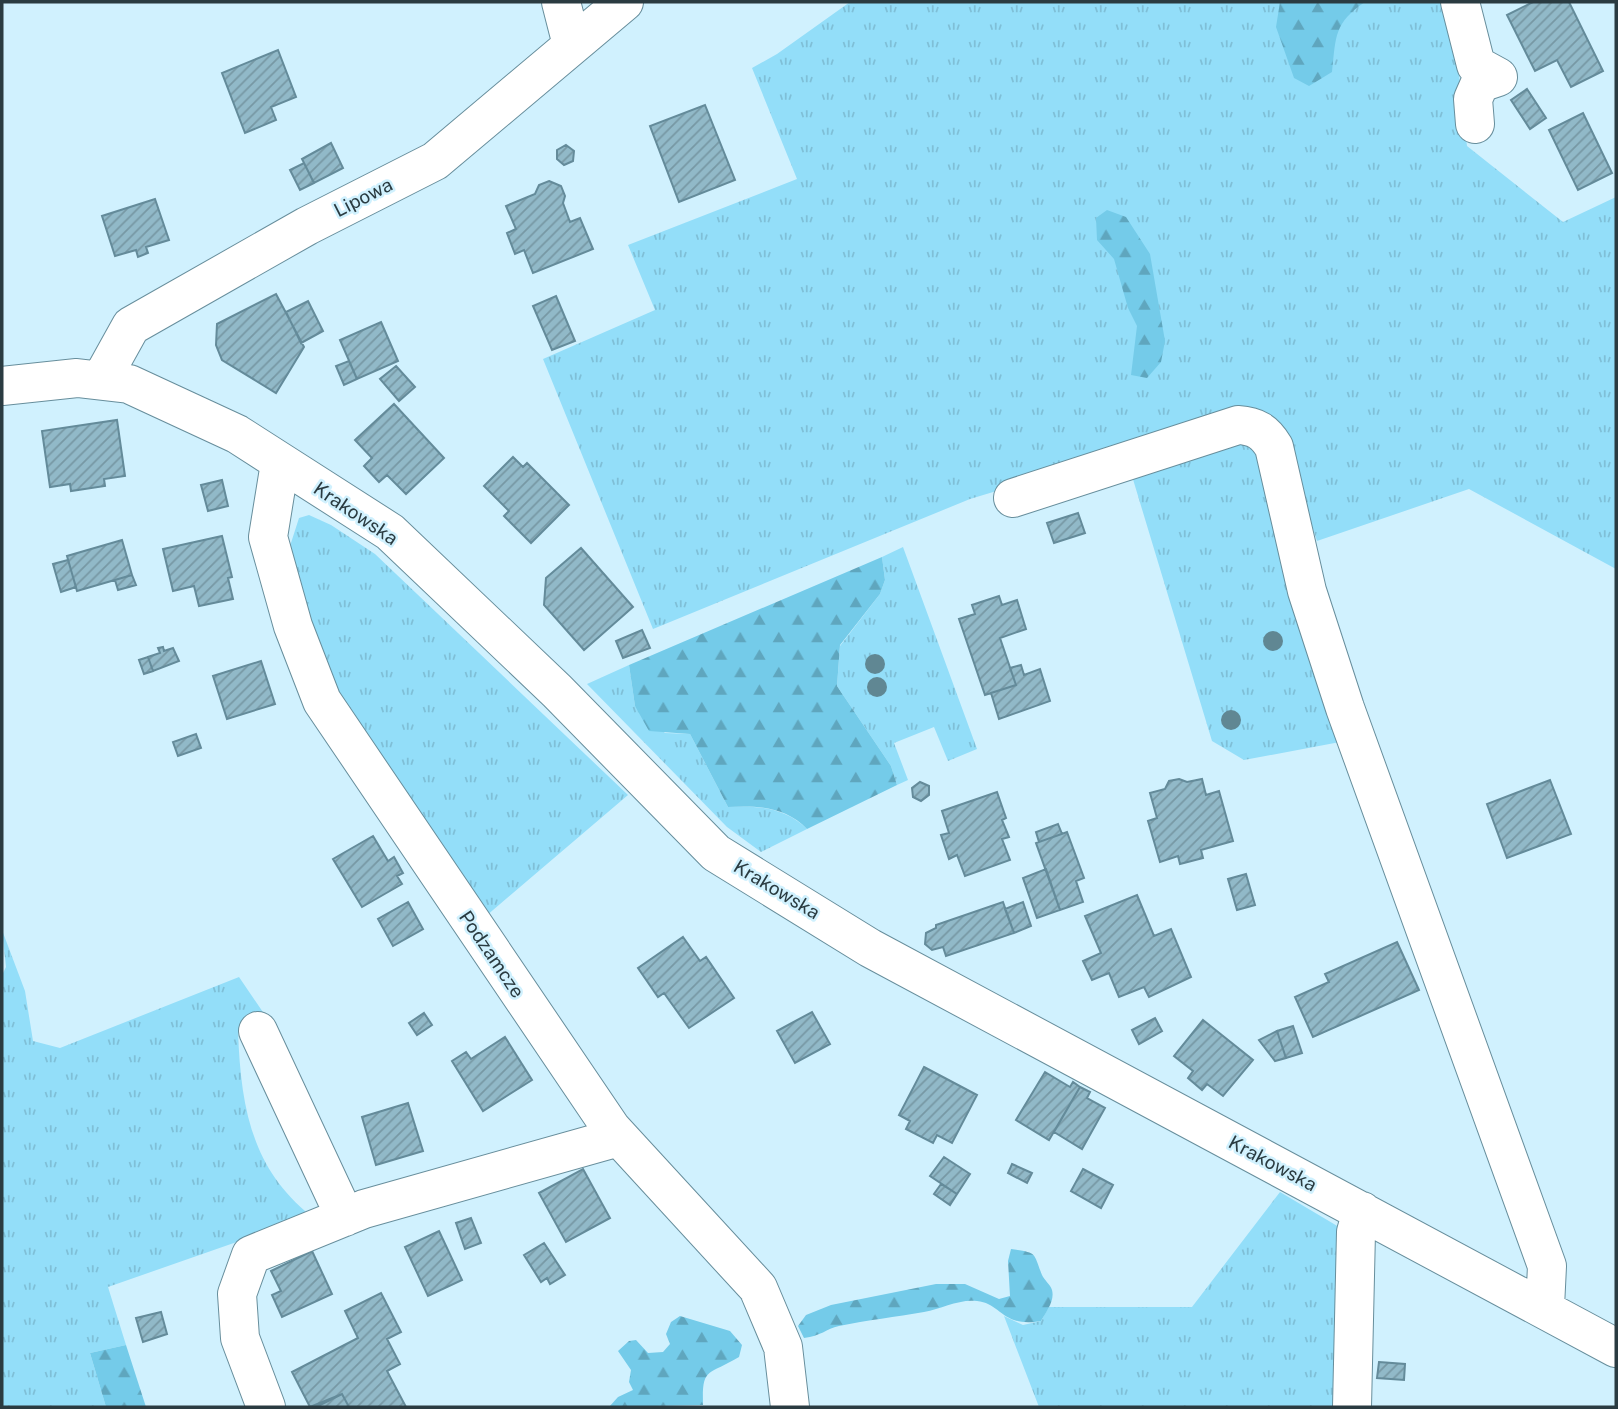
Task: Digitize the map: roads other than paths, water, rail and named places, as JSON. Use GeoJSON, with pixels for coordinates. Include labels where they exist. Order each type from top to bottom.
{"type":"FeatureCollection","features":[{"type":"Feature","properties":{"kind":"street"},"geometry":{"type":"LineString","coordinates":[[561,2],[572,45]]}},
{"type":"Feature","properties":{"kind":"street","name":"Lipowa"},"geometry":{"type":"LineString","coordinates":[[101,380],[131,326],[307,226],[435,161],[624,2]]}},
{"type":"Feature","properties":{"kind":"street"},"geometry":{"type":"LineString","coordinates":[[1460,2],[1476,65],[1498,77],[1480,83],[1473,99],[1475,124]]}},
{"type":"Feature","properties":{"kind":"street","name":"Krakowska"},"geometry":{"type":"LineString","coordinates":[[2,386],[77,378],[129,384],[237,434],[390,532],[557,691],[716,853],[870,948],[1545,1307],[1616,1348]]}},
{"type":"Feature","properties":{"kind":"street"},"geometry":{"type":"LineString","coordinates":[[1013,498],[1238,425],[1251,426],[1267,435],[1274,447],[1307,591],[1345,708],[1548,1266],[1545,1307]]}},
{"type":"Feature","properties":{"kind":"street","name":"Podzamcze"},"geometry":{"type":"LineString","coordinates":[[281,463],[268,537],[293,626],[322,701],[619,1137],[758,1289],[783,1347],[790,1407]]}},
{"type":"Feature","properties":{"kind":"street"},"geometry":{"type":"LineString","coordinates":[[258,1031],[345,1217]]}},
{"type":"Feature","properties":{"kind":"street"},"geometry":{"type":"LineString","coordinates":[[266,1407],[240,1338],[237,1294],[251,1255],[345,1217],[619,1137]]}},
{"type":"Feature","properties":{"kind":"street"},"geometry":{"type":"LineString","coordinates":[[1352,1407],[1356,1232],[1362,1210]]}}]}
